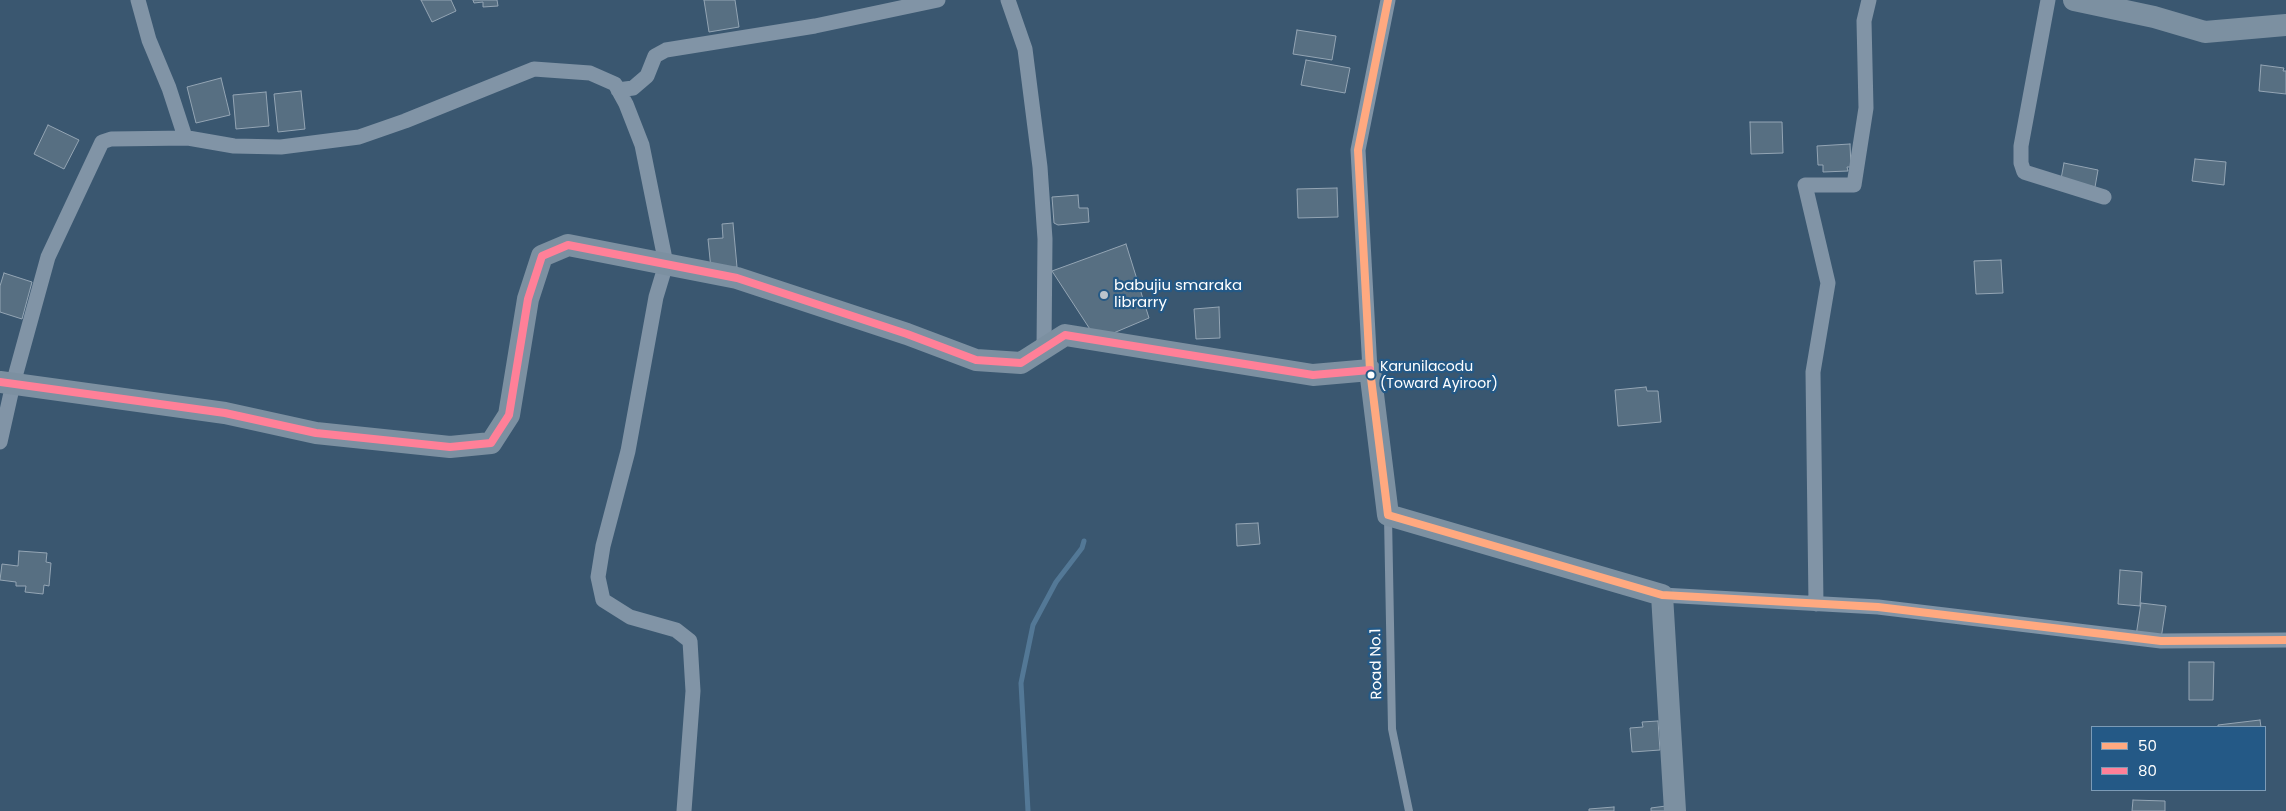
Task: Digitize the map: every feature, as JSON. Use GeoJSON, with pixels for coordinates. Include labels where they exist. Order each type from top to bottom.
{"type":"FeatureCollection","features":[{"type":"Feature","properties":{"kind":"main road"},"geometry":{"type":"LineString","coordinates":[[2074,0],[2154,17],[2205,32],[2286,25]]}},
{"type":"Feature","properties":{"kind":"main road"},"geometry":{"type":"LineString","coordinates":[[6,383],[225,414],[316,433],[450,447],[491,443],[509,415],[528,299],[542,256],[568,245],[737,278],[907,334],[976,360],[1021,363],[1065,335],[1313,375],[1370,370],[1388,515],[1662,595],[1676,811]]}},
{"type":"Feature","properties":{"kind":"street"},"geometry":{"type":"LineString","coordinates":[[138,0],[149,40],[170,88],[185,137],[188,138]]}},
{"type":"Feature","properties":{"kind":"street"},"geometry":{"type":"LineString","coordinates":[[618,90],[634,88],[647,76],[655,56],[666,50],[815,26],[938,0]]}},
{"type":"Feature","properties":{"kind":"street"},"geometry":{"type":"LineString","coordinates":[[1008,0],[1014,12],[1025,49],[1040,167],[1045,239],[1044,348]]}},
{"type":"Feature","properties":{"kind":"street"},"geometry":{"type":"LineString","coordinates":[[1370,370],[1358,150],[1388,0]]}},
{"type":"Feature","properties":{"kind":"street"},"geometry":{"type":"LineString","coordinates":[[1816,604],[1813,372],[1828,283],[1805,185],[1854,185],[1866,108],[1864,21],[1869,0]]}},
{"type":"Feature","properties":{"kind":"street"},"geometry":{"type":"LineString","coordinates":[[2048,0],[2021,146],[2021,163],[2024,172],[2104,197]]}},
{"type":"Feature","properties":{"kind":"street"},"geometry":{"type":"LineString","coordinates":[[0,442],[6,383],[48,257],[102,142],[111,139],[188,138],[234,146],[281,147],[359,137],[405,121],[534,69],[590,73],[615,84],[642,145],[666,264],[656,297],[628,452],[603,546],[598,577],[603,600],[611,606],[630,617],[676,630],[690,641],[693,691],[684,811]]}},
{"type":"Feature","properties":{"kind":"street"},"geometry":{"type":"LineString","coordinates":[[1662,595],[1878,607],[2161,641],[2286,640]]}},
{"type":"Feature","properties":{"kind":"lane","name":"Road No.1"},"geometry":{"type":"LineString","coordinates":[[1388,515],[1392,729],[1409,811]]}},
{"type":"Feature","properties":{"kind":"building"},"geometry":{"type":"Polygon","coordinates":[[[421,0],[451,0],[456,11],[432,22],[421,0]]]}},
{"type":"Feature","properties":{"kind":"building"},"geometry":{"type":"Polygon","coordinates":[[[473,0],[497,0],[498,6],[483,7],[483,2],[474,3],[473,0]]]}},
{"type":"Feature","properties":{"kind":"building"},"geometry":{"type":"Polygon","coordinates":[[[704,0],[735,0],[739,27],[709,32],[704,0]]]}},
{"type":"Feature","properties":{"kind":"building"},"geometry":{"type":"Polygon","coordinates":[[[1297,30],[1336,36],[1332,60],[1293,54],[1297,30]]]}},
{"type":"Feature","properties":{"kind":"building"},"geometry":{"type":"Polygon","coordinates":[[[1306,60],[1350,68],[1345,93],[1301,85],[1306,60]]]}},
{"type":"Feature","properties":{"kind":"building"},"geometry":{"type":"Polygon","coordinates":[[[2261,65],[2284,68],[2283,71],[2286,71],[2286,94],[2259,91],[2261,65]]]}},
{"type":"Feature","properties":{"kind":"building"},"geometry":{"type":"Polygon","coordinates":[[[221,78],[230,115],[196,123],[187,87],[221,78]]]}},
{"type":"Feature","properties":{"kind":"building"},"geometry":{"type":"Polygon","coordinates":[[[301,91],[305,129],[278,132],[274,94],[301,91]]]}},
{"type":"Feature","properties":{"kind":"building"},"geometry":{"type":"Polygon","coordinates":[[[266,92],[269,126],[236,129],[233,95],[266,92]]]}},
{"type":"Feature","properties":{"kind":"building"},"geometry":{"type":"Polygon","coordinates":[[[1750,122],[1782,122],[1783,153],[1751,154],[1750,122]]]}},
{"type":"Feature","properties":{"kind":"building"},"geometry":{"type":"Polygon","coordinates":[[[48,125],[79,140],[64,169],[34,154],[48,125]]]}},
{"type":"Feature","properties":{"kind":"building"},"geometry":{"type":"Polygon","coordinates":[[[1850,144],[1851,167],[1847,167],[1848,171],[1823,172],[1823,165],[1818,165],[1817,146],[1850,144]]]}},
{"type":"Feature","properties":{"kind":"building"},"geometry":{"type":"Polygon","coordinates":[[[2195,159],[2226,162],[2224,185],[2192,181],[2195,159]]]}},
{"type":"Feature","properties":{"kind":"building"},"geometry":{"type":"Polygon","coordinates":[[[2064,163],[2098,170],[2095,187],[2061,179],[2064,163]]]}},
{"type":"Feature","properties":{"kind":"building"},"geometry":{"type":"Polygon","coordinates":[[[1337,188],[1338,217],[1298,218],[1297,189],[1337,188]]]}},
{"type":"Feature","properties":{"kind":"building"},"geometry":{"type":"Polygon","coordinates":[[[1078,195],[1079,208],[1088,208],[1089,222],[1058,225],[1054,223],[1052,197],[1078,195]]]}},
{"type":"Feature","properties":{"kind":"building"},"geometry":{"type":"Polygon","coordinates":[[[733,223],[737,267],[711,269],[708,239],[723,238],[722,224],[733,223]]]}},
{"type":"Feature","properties":{"kind":"building","name":"babujiu smaraka librarry"},"geometry":{"type":"Polygon","coordinates":[[[1126,244],[1149,318],[1097,340],[1052,271],[1126,244]]]}},
{"type":"Feature","properties":{"kind":"building"},"geometry":{"type":"Polygon","coordinates":[[[2001,260],[2003,293],[1976,294],[1974,261],[2001,260]]]}},
{"type":"Feature","properties":{"kind":"building"},"geometry":{"type":"Polygon","coordinates":[[[4,273],[32,282],[22,319],[0,312],[0,286],[4,273]]]}},
{"type":"Feature","properties":{"kind":"building"},"geometry":{"type":"Polygon","coordinates":[[[1219,307],[1220,338],[1196,339],[1194,309],[1219,307]]]}},
{"type":"Feature","properties":{"kind":"building"},"geometry":{"type":"Polygon","coordinates":[[[1646,387],[1647,391],[1658,391],[1661,422],[1618,426],[1615,390],[1646,387]]]}},
{"type":"Feature","properties":{"kind":"building"},"geometry":{"type":"Polygon","coordinates":[[[1258,523],[1260,544],[1237,546],[1236,524],[1258,523]]]}},
{"type":"Feature","properties":{"kind":"building"},"geometry":{"type":"Polygon","coordinates":[[[19,551],[47,553],[46,562],[51,563],[49,586],[44,585],[43,594],[25,592],[26,586],[16,586],[16,582],[0,580],[2,564],[18,566],[19,551]]]}},
{"type":"Feature","properties":{"kind":"building"},"geometry":{"type":"Polygon","coordinates":[[[2120,570],[2142,572],[2140,606],[2118,604],[2120,570]]]}},
{"type":"Feature","properties":{"kind":"building"},"geometry":{"type":"Polygon","coordinates":[[[2141,603],[2166,606],[2161,639],[2136,636],[2141,603]]]}},
{"type":"Feature","properties":{"kind":"building"},"geometry":{"type":"Polygon","coordinates":[[[2189,662],[2214,662],[2213,700],[2189,700],[2189,662]]]}},
{"type":"Feature","properties":{"kind":"building"},"geometry":{"type":"Polygon","coordinates":[[[2260,720],[2261,726],[2218,726],[2260,720]]]}},
{"type":"Feature","properties":{"kind":"building"},"geometry":{"type":"Polygon","coordinates":[[[1658,721],[1660,750],[1632,752],[1630,728],[1643,727],[1642,722],[1658,721]]]}},
{"type":"Feature","properties":{"kind":"building"},"geometry":{"type":"Polygon","coordinates":[[[2133,800],[2165,801],[2165,811],[2132,811],[2133,800]]]}},
{"type":"Feature","properties":{"kind":"building"},"geometry":{"type":"Polygon","coordinates":[[[1666,806],[1667,811],[1651,811],[1651,808],[1666,806]]]}},
{"type":"Feature","properties":{"kind":"building"},"geometry":{"type":"Polygon","coordinates":[[[1614,807],[1614,811],[1589,811],[1589,809],[1614,807]]]}},
{"type":"Feature","properties":{"kind":"waterway"},"geometry":{"type":"LineString","coordinates":[[1028,811],[1021,683],[1033,625],[1056,582],[1082,548],[1084,541]]}},
{"type":"Feature","properties":{"kind":"transit line","name":"50"},"geometry":{"type":"LineString","coordinates":[[1388,0],[1358,150],[1370,370],[1388,515],[1662,595],[1878,607],[2161,641],[2286,640]]}},
{"type":"Feature","properties":{"kind":"transit line","name":"80"},"geometry":{"type":"LineString","coordinates":[[0,382],[225,413],[316,433],[450,447],[491,443],[509,415],[528,299],[542,256],[568,245],[737,278],[907,334],[976,360],[1021,363],[1065,335],[1313,375],[1370,370]]}},
{"type":"Feature","properties":{"kind":"place","name":"babujiu smaraka librarry"},"geometry":{"type":"Point","coordinates":[1104,295]}},
{"type":"Feature","properties":{"kind":"place","name":"Karunilacodu (Toward Ayiroor)"},"geometry":{"type":"Point","coordinates":[1371,375]}}]}
